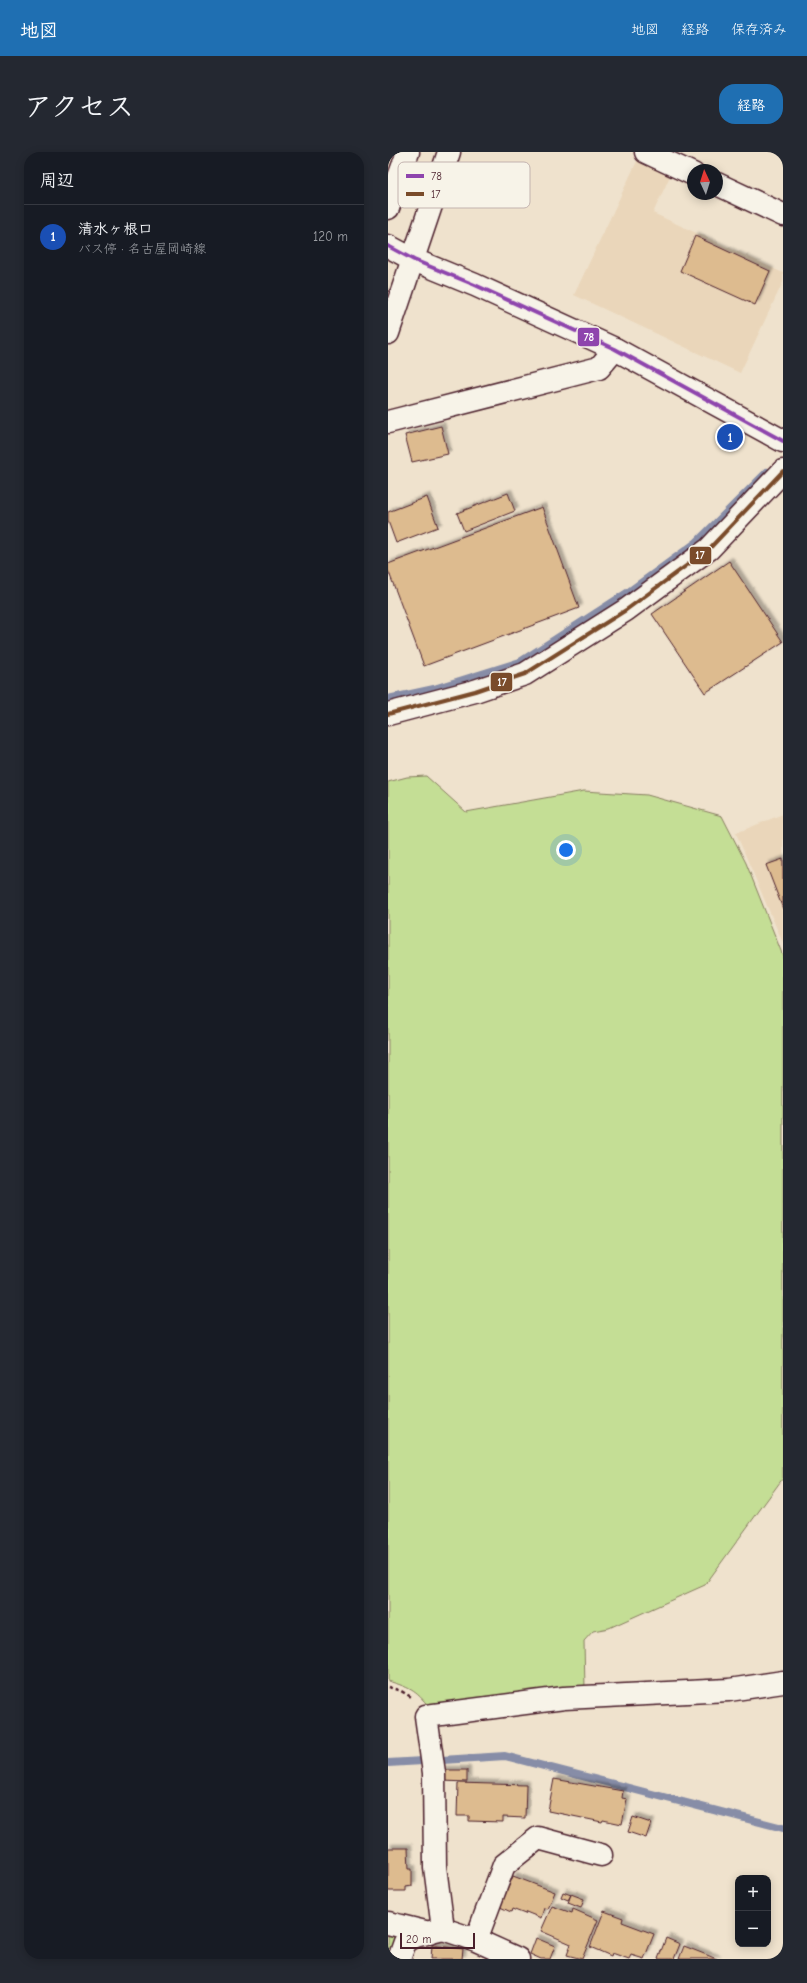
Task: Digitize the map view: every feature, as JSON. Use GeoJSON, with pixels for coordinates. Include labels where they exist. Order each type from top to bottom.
{"type":"FeatureCollection","features":[{"type":"Feature","properties":{"kind":"street"},"geometry":{"type":"LineString","coordinates":[[404,162],[408,152]]}},
{"type":"Feature","properties":{"kind":"street"},"geometry":{"type":"LineString","coordinates":[[445,162],[449,152]]}},
{"type":"Feature","properties":{"kind":"street"},"geometry":{"type":"LineString","coordinates":[[646,152],[687,171]]}},
{"type":"Feature","properties":{"kind":"street"},"geometry":{"type":"LineString","coordinates":[[388,208],[398,180]]}},
{"type":"Feature","properties":{"kind":"street"},"geometry":{"type":"LineString","coordinates":[[723,187],[783,215]]}},
{"type":"Feature","properties":{"kind":"street"},"geometry":{"type":"LineString","coordinates":[[388,333],[414,260],[429,208]]}},
{"type":"Feature","properties":{"kind":"street"},"geometry":{"type":"LineString","coordinates":[[388,246],[414,260],[475,285],[615,349],[783,440]]}},
{"type":"Feature","properties":{"kind":"street"},"geometry":{"type":"LineString","coordinates":[[388,422],[598,368],[615,349]]}},
{"type":"Feature","properties":{"kind":"street"},"geometry":{"type":"LineString","coordinates":[[388,714],[476,691],[525,674],[626,610],[709,549],[783,471]]}},
{"type":"Feature","properties":{"kind":"street"},"geometry":{"type":"LineString","coordinates":[[436,1931],[434,1773],[426,1716],[564,1698],[729,1690],[783,1682]]}},
{"type":"Feature","properties":{"kind":"street"},"geometry":{"type":"LineString","coordinates":[[476,1940],[504,1865],[538,1838],[601,1855]]}},
{"type":"Feature","properties":{"kind":"street"},"geometry":{"type":"LineString","coordinates":[[388,1923],[436,1931],[476,1940],[518,1959]]}},
{"type":"Feature","properties":{"kind":"street"},"geometry":{"type":"LineString","coordinates":[[399,1959],[405,1942],[415,1936],[436,1931]]}},
{"type":"Feature","properties":{"kind":"shaded area"},"geometry":{"type":"Polygon","coordinates":[[[638,159],[671,174],[653,213],[783,273],[783,282],[740,373],[574,295],[638,159]]]}},
{"type":"Feature","properties":{"kind":"shaded area"},"geometry":{"type":"Polygon","coordinates":[[[783,814],[783,943],[736,833],[783,814]]]}},
{"type":"Feature","properties":{"kind":"green space"},"geometry":{"type":"Polygon","coordinates":[[[426,776],[466,812],[584,791],[647,795],[722,816],[746,863],[783,956],[783,1478],[705,1585],[609,1628],[593,1631],[584,1641],[585,1689],[429,1707],[416,1693],[401,1685],[388,1681],[388,782],[407,777],[426,776]]]}},
{"type":"Feature","properties":{"kind":"green space"},"geometry":{"type":"Polygon","coordinates":[[[388,1935],[397,1937],[390,1959],[388,1959],[388,1935]]]}},
{"type":"Feature","properties":{"kind":"building"},"geometry":{"type":"Polygon","coordinates":[[[695,236],[770,271],[755,305],[680,271],[695,236]]]}},
{"type":"Feature","properties":{"kind":"building"},"geometry":{"type":"Polygon","coordinates":[[[441,426],[448,454],[412,462],[405,435],[441,426]]]}},
{"type":"Feature","properties":{"kind":"building"},"geometry":{"type":"Polygon","coordinates":[[[508,493],[515,511],[464,531],[457,513],[508,493]]]}},
{"type":"Feature","properties":{"kind":"building"},"geometry":{"type":"Polygon","coordinates":[[[427,497],[438,527],[396,543],[388,521],[388,512],[427,497]]]}},
{"type":"Feature","properties":{"kind":"building"},"geometry":{"type":"Polygon","coordinates":[[[542,507],[579,608],[424,666],[388,570],[388,564],[542,507]]]}},
{"type":"Feature","properties":{"kind":"building"},"geometry":{"type":"Polygon","coordinates":[[[729,561],[783,642],[705,693],[652,614],[729,561]]]}},
{"type":"Feature","properties":{"kind":"building"},"geometry":{"type":"Polygon","coordinates":[[[783,859],[783,909],[766,865],[783,859]]]}},
{"type":"Feature","properties":{"kind":"building"},"geometry":{"type":"Polygon","coordinates":[[[442,1770],[467,1770],[467,1782],[442,1781],[442,1770]]]}},
{"type":"Feature","properties":{"kind":"building"},"geometry":{"type":"Polygon","coordinates":[[[554,1779],[623,1791],[622,1798],[627,1799],[622,1824],[603,1820],[602,1822],[548,1811],[554,1779]]]}},
{"type":"Feature","properties":{"kind":"building"},"geometry":{"type":"Polygon","coordinates":[[[458,1783],[526,1785],[525,1818],[503,1817],[503,1822],[469,1821],[469,1816],[457,1816],[458,1783]]]}},
{"type":"Feature","properties":{"kind":"building"},"geometry":{"type":"Polygon","coordinates":[[[633,1817],[651,1823],[646,1838],[628,1832],[633,1817]]]}},
{"type":"Feature","properties":{"kind":"building"},"geometry":{"type":"Polygon","coordinates":[[[388,1848],[408,1848],[409,1869],[412,1869],[412,1886],[406,1887],[406,1891],[388,1891],[388,1848]]]}},
{"type":"Feature","properties":{"kind":"building"},"geometry":{"type":"Polygon","coordinates":[[[513,1876],[555,1892],[548,1909],[544,1908],[541,1918],[526,1912],[525,1914],[512,1909],[511,1912],[500,1907],[513,1876]]]}},
{"type":"Feature","properties":{"kind":"building"},"geometry":{"type":"Polygon","coordinates":[[[563,1892],[571,1895],[568,1900],[561,1897],[563,1892]]]}},
{"type":"Feature","properties":{"kind":"building"},"geometry":{"type":"Polygon","coordinates":[[[571,1894],[584,1899],[581,1908],[568,1903],[571,1894]]]}},
{"type":"Feature","properties":{"kind":"building"},"geometry":{"type":"Polygon","coordinates":[[[552,1906],[572,1913],[573,1909],[598,1920],[582,1959],[567,1955],[571,1944],[541,1931],[552,1906]]]}},
{"type":"Feature","properties":{"kind":"building"},"geometry":{"type":"Polygon","coordinates":[[[604,1911],[623,1918],[622,1922],[654,1934],[644,1959],[631,1955],[629,1959],[612,1953],[611,1956],[590,1947],[604,1911]]]}},
{"type":"Feature","properties":{"kind":"building"},"geometry":{"type":"Polygon","coordinates":[[[536,1938],[555,1946],[550,1959],[541,1959],[530,1954],[536,1938]]]}},
{"type":"Feature","properties":{"kind":"building"},"geometry":{"type":"Polygon","coordinates":[[[666,1938],[680,1944],[674,1959],[658,1959],[666,1938]]]}},
{"type":"Feature","properties":{"kind":"building"},"geometry":{"type":"Polygon","coordinates":[[[432,1945],[463,1949],[462,1959],[431,1959],[432,1945]]]}},
{"type":"Feature","properties":{"kind":"building"},"geometry":{"type":"Polygon","coordinates":[[[684,1946],[717,1959],[679,1959],[684,1946]]]}},
{"type":"Feature","properties":{"kind":"waterway"},"geometry":{"type":"LineString","coordinates":[[388,699],[434,689],[520,662],[630,591],[696,543],[767,472]]}},
{"type":"Feature","properties":{"kind":"waterway"},"geometry":{"type":"LineString","coordinates":[[442,1760],[505,1756],[783,1828]]}},
{"type":"Feature","properties":{"kind":"waterway"},"geometry":{"type":"LineString","coordinates":[[388,1763],[423,1761]]}},
{"type":"Feature","properties":{"kind":"transit line","name":"78"},"geometry":{"type":"LineString","coordinates":[[388,246],[414,260],[475,285],[615,349],[783,441]]}},
{"type":"Feature","properties":{"kind":"transit line","name":"17"},"geometry":{"type":"LineString","coordinates":[[388,714],[475,691],[525,674],[626,610],[709,549],[783,471]]}},
{"type":"Feature","properties":{"kind":"place","name":"清水ヶ根口"},"geometry":{"type":"Point","coordinates":[730,437]}}]}
